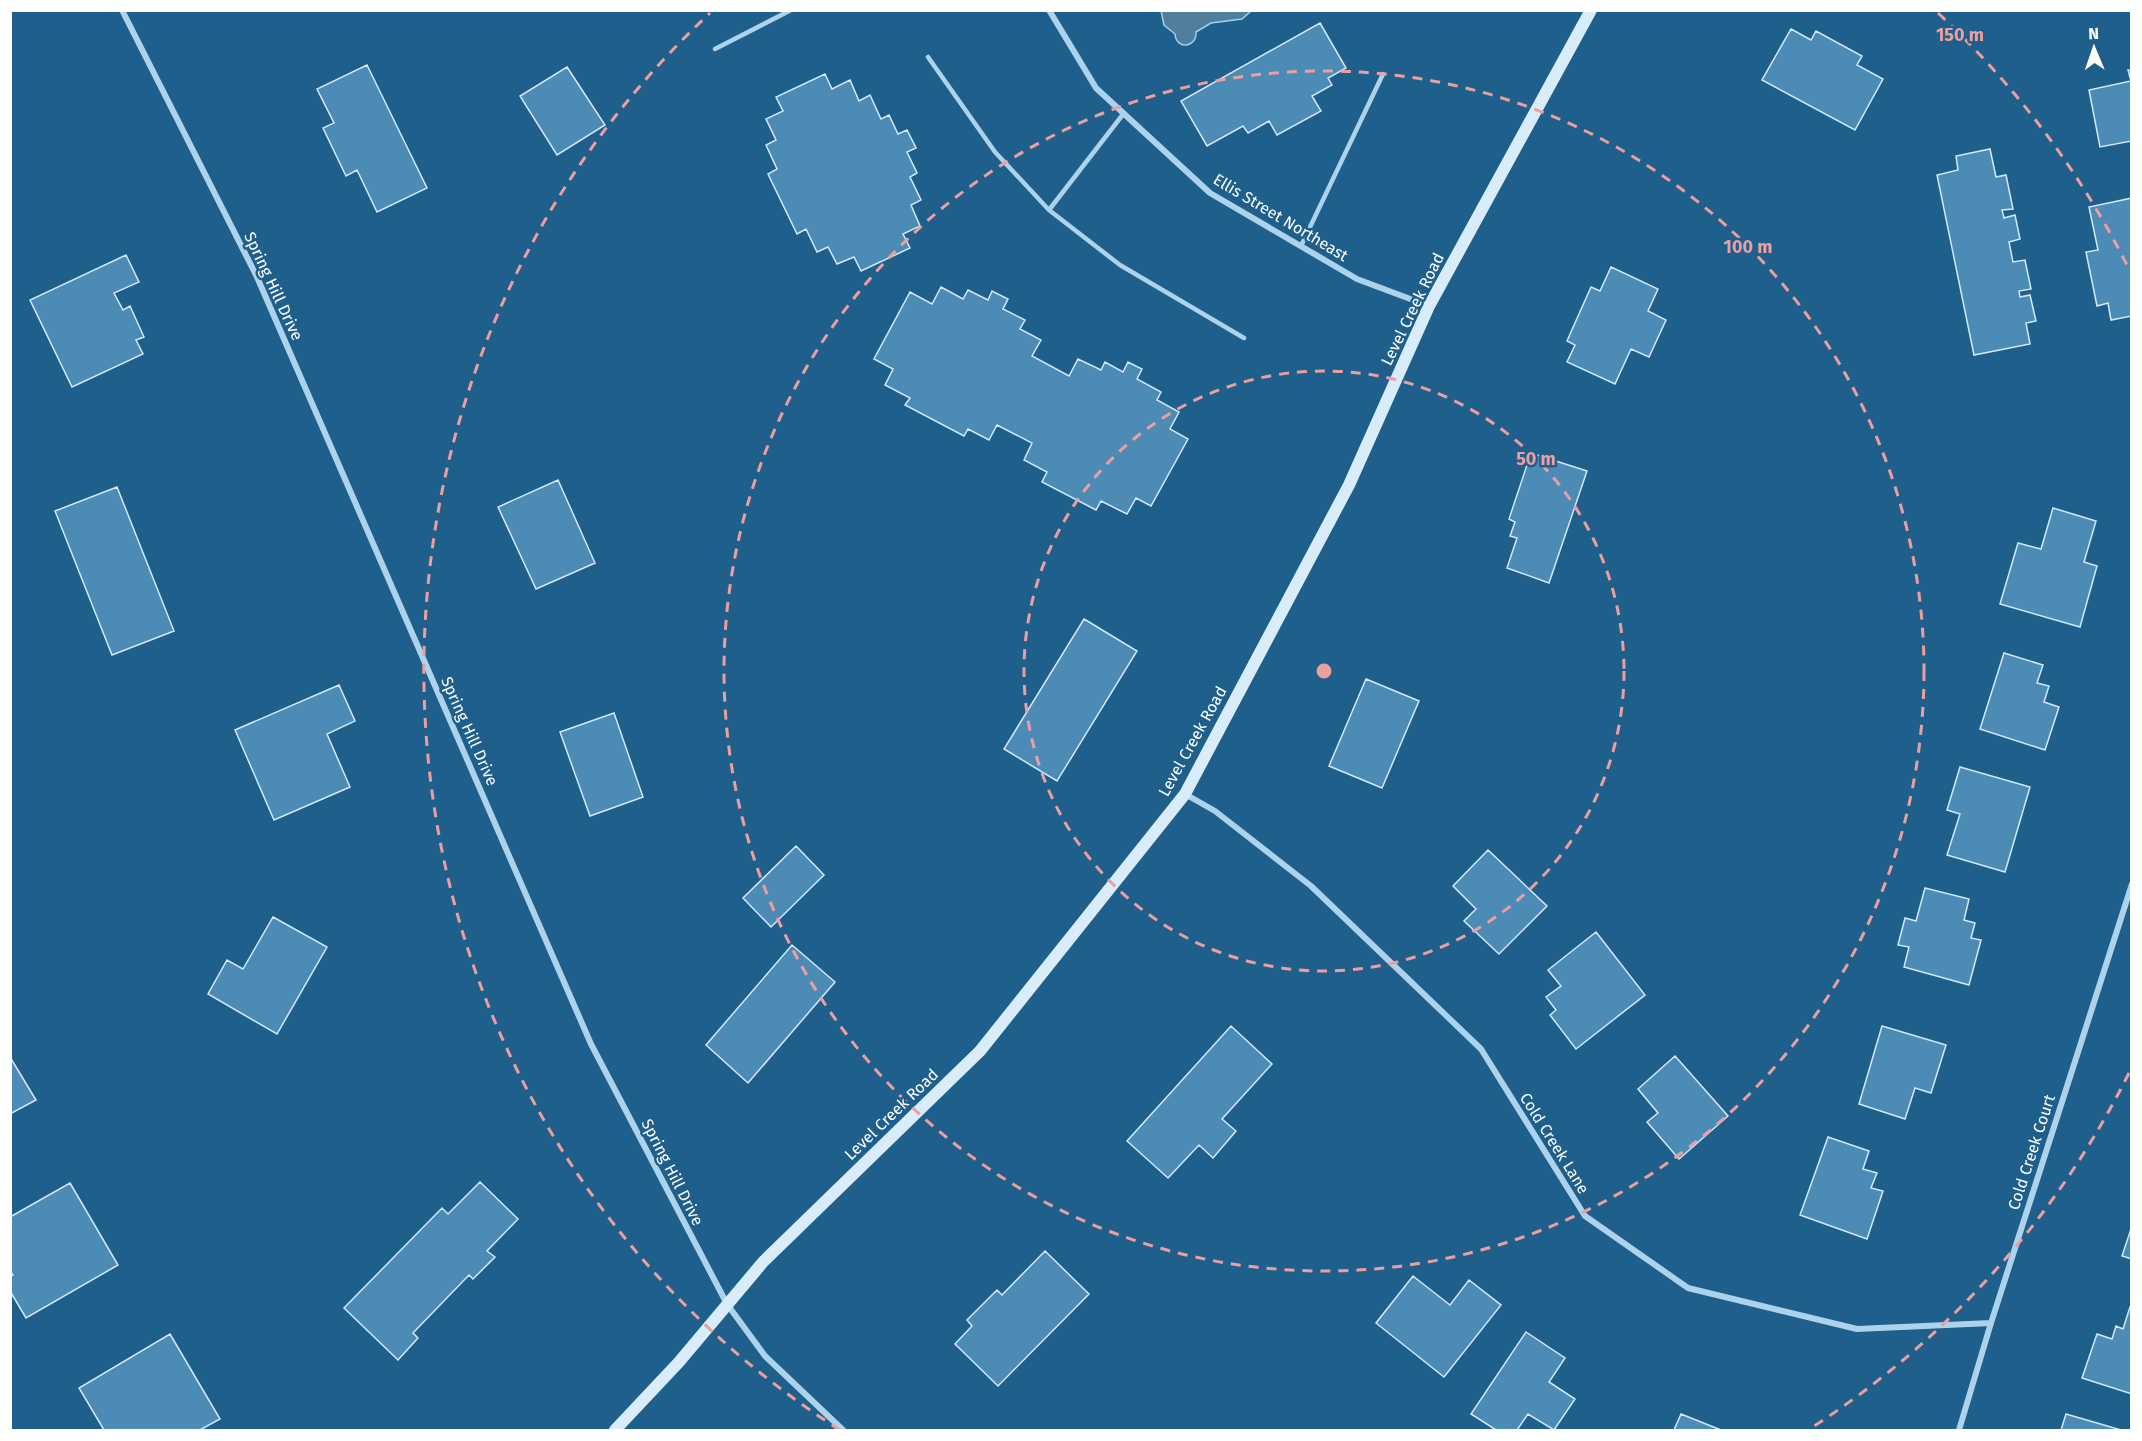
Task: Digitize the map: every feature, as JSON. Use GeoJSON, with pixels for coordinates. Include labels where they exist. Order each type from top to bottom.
{"type":"FeatureCollection","features":[{"type":"Feature","properties":{"kind":"street","name":"Spring Hill Drive"},"geometry":{"type":"LineString","coordinates":[[122,10],[257,277],[591,1044],[727,1304],[765,1356],[843,1431]]}},
{"type":"Feature","properties":{"kind":"street","name":"Ellis Street Northeast"},"geometry":{"type":"LineString","coordinates":[[1049,10],[1096,88],[1210,193],[1357,279],[1429,306]]}},
{"type":"Feature","properties":{"kind":"street","name":"Level Creek Road"},"geometry":{"type":"LineString","coordinates":[[615,1431],[679,1362],[763,1262],[980,1051],[1185,794],[1349,485],[1429,306],[1591,10]]}},
{"type":"Feature","properties":{"kind":"street","name":"Cold Creek Lane"},"geometry":{"type":"LineString","coordinates":[[1185,794],[1215,811],[1311,886],[1481,1049],[1585,1216],[1688,1288],[1857,1329],[1991,1323]]}},
{"type":"Feature","properties":{"kind":"street","name":"Cold Creek Court"},"geometry":{"type":"LineString","coordinates":[[1959,1431],[1991,1323],[2132,884]]}},
{"type":"Feature","properties":{"kind":"lane"},"geometry":{"type":"LineString","coordinates":[[715,49],[791,10]]}},
{"type":"Feature","properties":{"kind":"lane"},"geometry":{"type":"LineString","coordinates":[[927,57],[994,152],[1049,210],[1120,265],[1244,338]]}},
{"type":"Feature","properties":{"kind":"lane"},"geometry":{"type":"LineString","coordinates":[[1301,246],[1383,74]]}},
{"type":"Feature","properties":{"kind":"lane"},"geometry":{"type":"LineString","coordinates":[[1049,210],[1124,113]]}},
{"type":"Feature","properties":{"kind":"water"},"geometry":{"type":"Polygon","coordinates":[[[1161,10],[1251,11],[1242,19],[1211,23],[1196,32],[1190,44],[1182,45],[1176,39],[1175,34],[1164,25],[1161,10]]]}},
{"type":"Feature","properties":{"kind":"building"},"geometry":{"type":"Polygon","coordinates":[[[1320,23],[1346,68],[1328,78],[1332,85],[1312,96],[1321,111],[1277,135],[1269,121],[1248,133],[1243,126],[1207,146],[1181,101],[1320,23]]]}},
{"type":"Feature","properties":{"kind":"building"},"geometry":{"type":"Polygon","coordinates":[[[1791,29],[1811,40],[1816,31],[1862,56],[1857,65],[1883,79],[1855,130],[1762,80],[1791,29]]]}},
{"type":"Feature","properties":{"kind":"building"},"geometry":{"type":"Polygon","coordinates":[[[367,65],[427,188],[377,212],[357,170],[346,176],[323,128],[334,123],[317,89],[367,65]]]}},
{"type":"Feature","properties":{"kind":"building"},"geometry":{"type":"Polygon","coordinates":[[[567,67],[605,125],[557,155],[520,96],[567,67]]]}},
{"type":"Feature","properties":{"kind":"building"},"geometry":{"type":"Polygon","coordinates":[[[2128,70],[2132,70],[2132,141],[2100,147],[2089,90],[2131,81],[2128,70]]]}},
{"type":"Feature","properties":{"kind":"building"},"geometry":{"type":"Polygon","coordinates":[[[825,74],[832,89],[850,80],[859,101],[870,95],[881,119],[889,115],[898,134],[907,130],[916,148],[907,152],[917,173],[910,177],[921,200],[911,205],[920,226],[903,234],[910,248],[861,271],[854,257],[837,264],[828,247],[817,252],[806,229],[797,234],[768,174],[777,169],[766,145],[776,140],[766,119],[783,111],[776,97],[825,74]]]}},
{"type":"Feature","properties":{"kind":"building"},"geometry":{"type":"Polygon","coordinates":[[[1990,149],[1996,177],[2006,175],[2013,209],[2002,210],[2004,218],[2015,215],[2020,239],[2009,242],[2013,262],[2025,260],[2031,289],[2019,291],[2020,297],[2030,295],[2036,321],[2026,323],[2030,344],[1974,355],[1937,175],[1958,170],[1956,156],[1990,149]]]}},
{"type":"Feature","properties":{"kind":"building"},"geometry":{"type":"Polygon","coordinates":[[[2132,198],[2132,316],[2111,320],[2108,303],[2097,306],[2086,252],[2098,250],[2089,207],[2132,198]]]}},
{"type":"Feature","properties":{"kind":"building"},"geometry":{"type":"Polygon","coordinates":[[[126,255],[139,282],[114,293],[123,310],[130,306],[144,337],[136,340],[143,354],[72,387],[30,300],[126,255]]]}},
{"type":"Feature","properties":{"kind":"building"},"geometry":{"type":"Polygon","coordinates":[[[1611,267],[1658,289],[1648,311],[1666,320],[1649,357],[1631,349],[1615,384],[1567,362],[1575,345],[1567,341],[1591,287],[1600,291],[1611,267]]]}},
{"type":"Feature","properties":{"kind":"building"},"geometry":{"type":"Polygon","coordinates":[[[941,287],[963,299],[968,290],[988,300],[992,291],[1008,299],[1003,309],[1025,320],[1020,329],[1041,340],[1032,356],[1069,376],[1078,359],[1101,370],[1105,362],[1123,372],[1128,362],[1142,369],[1137,379],[1161,392],[1157,400],[1179,412],[1170,429],[1188,439],[1151,506],[1136,498],[1127,514],[1101,501],[1096,510],[1042,482],[1047,472],[1024,460],[1032,443],[997,425],[989,440],[968,429],[964,436],[905,405],[910,398],[885,385],[893,369],[874,359],[910,292],[932,304],[941,287]]]}},
{"type":"Feature","properties":{"kind":"building"},"geometry":{"type":"Polygon","coordinates":[[[1531,453],[1587,471],[1549,583],[1507,568],[1517,538],[1510,536],[1515,522],[1509,519],[1531,453]]]}},
{"type":"Feature","properties":{"kind":"building"},"geometry":{"type":"Polygon","coordinates":[[[558,480],[595,563],[536,589],[498,507],[558,480]]]}},
{"type":"Feature","properties":{"kind":"building"},"geometry":{"type":"Polygon","coordinates":[[[117,487],[174,631],[112,655],[55,511],[117,487]]]}},
{"type":"Feature","properties":{"kind":"building"},"geometry":{"type":"Polygon","coordinates":[[[2053,508],[2096,521],[2084,562],[2097,566],[2080,627],[2000,604],[2018,543],[2041,549],[2053,508]]]}},
{"type":"Feature","properties":{"kind":"building"},"geometry":{"type":"Polygon","coordinates":[[[1084,619],[1137,651],[1057,781],[1004,749],[1084,619]]]}},
{"type":"Feature","properties":{"kind":"building"},"geometry":{"type":"Polygon","coordinates":[[[2004,653],[2043,665],[2037,683],[2049,686],[2044,702],[2059,707],[2045,750],[1980,729],[2004,653]]]}},
{"type":"Feature","properties":{"kind":"building"},"geometry":{"type":"Polygon","coordinates":[[[1366,679],[1419,701],[1382,788],[1329,766],[1366,679]]]}},
{"type":"Feature","properties":{"kind":"building"},"geometry":{"type":"Polygon","coordinates":[[[339,685],[355,721],[327,734],[350,787],[274,820],[235,730],[339,685]]]}},
{"type":"Feature","properties":{"kind":"building"},"geometry":{"type":"Polygon","coordinates":[[[614,713],[643,797],[590,816],[560,732],[614,713]]]}},
{"type":"Feature","properties":{"kind":"building"},"geometry":{"type":"Polygon","coordinates":[[[1960,767],[2030,787],[2005,872],[1947,855],[1960,814],[1947,810],[1960,767]]]}},
{"type":"Feature","properties":{"kind":"building"},"geometry":{"type":"Polygon","coordinates":[[[796,846],[824,875],[771,927],[743,898],[796,846]]]}},
{"type":"Feature","properties":{"kind":"building"},"geometry":{"type":"Polygon","coordinates":[[[1488,850],[1547,906],[1499,954],[1464,921],[1476,909],[1453,886],[1488,850]]]}},
{"type":"Feature","properties":{"kind":"building"},"geometry":{"type":"Polygon","coordinates":[[[1925,888],[1969,899],[1964,920],[1975,923],[1971,938],[1981,940],[1969,985],[1904,967],[1909,947],[1898,945],[1905,918],[1916,921],[1925,888]]]}},
{"type":"Feature","properties":{"kind":"building"},"geometry":{"type":"Polygon","coordinates":[[[273,917],[327,947],[277,1034],[208,994],[227,960],[243,969],[273,917]]]}},
{"type":"Feature","properties":{"kind":"building"},"geometry":{"type":"Polygon","coordinates":[[[1596,932],[1645,995],[1576,1049],[1550,1015],[1556,1010],[1546,997],[1561,986],[1548,970],[1596,932]]]}},
{"type":"Feature","properties":{"kind":"building"},"geometry":{"type":"Polygon","coordinates":[[[792,945],[835,982],[748,1083],[706,1045],[792,945]]]}},
{"type":"Feature","properties":{"kind":"building"},"geometry":{"type":"Polygon","coordinates":[[[1231,1026],[1272,1064],[1222,1119],[1236,1131],[1213,1158],[1199,1145],[1168,1178],[1127,1141],[1231,1026]]]}},
{"type":"Feature","properties":{"kind":"building"},"geometry":{"type":"Polygon","coordinates":[[[1882,1026],[1946,1045],[1931,1093],[1915,1088],[1905,1119],[1859,1104],[1882,1026]]]}},
{"type":"Feature","properties":{"kind":"building"},"geometry":{"type":"Polygon","coordinates":[[[1675,1056],[1728,1116],[1679,1159],[1647,1122],[1658,1113],[1638,1089],[1675,1056]]]}},
{"type":"Feature","properties":{"kind":"building"},"geometry":{"type":"Polygon","coordinates":[[[10,1057],[36,1100],[10,1114],[10,1057]]]}},
{"type":"Feature","properties":{"kind":"building"},"geometry":{"type":"Polygon","coordinates":[[[1828,1137],[1869,1151],[1863,1169],[1877,1173],[1871,1188],[1883,1191],[1867,1239],[1800,1215],[1828,1137]]]}},
{"type":"Feature","properties":{"kind":"building"},"geometry":{"type":"Polygon","coordinates":[[[480,1182],[518,1219],[487,1251],[495,1257],[473,1279],[469,1275],[413,1333],[418,1338],[398,1360],[344,1308],[442,1208],[448,1214],[480,1182]]]}},
{"type":"Feature","properties":{"kind":"building"},"geometry":{"type":"Polygon","coordinates":[[[70,1183],[118,1265],[26,1318],[10,1291],[10,1277],[13,1275],[10,1271],[10,1217],[70,1183]]]}},
{"type":"Feature","properties":{"kind":"building"},"geometry":{"type":"Polygon","coordinates":[[[2132,1226],[2132,1259],[2122,1256],[2132,1226]]]}},
{"type":"Feature","properties":{"kind":"building"},"geometry":{"type":"Polygon","coordinates":[[[1045,1251],[1089,1294],[998,1386],[955,1344],[972,1326],[967,1320],[997,1290],[1002,1295],[1045,1251]]]}},
{"type":"Feature","properties":{"kind":"building"},"geometry":{"type":"Polygon","coordinates":[[[1413,1276],[1450,1305],[1469,1280],[1501,1305],[1444,1377],[1376,1323],[1413,1276]]]}},
{"type":"Feature","properties":{"kind":"building"},"geometry":{"type":"Polygon","coordinates":[[[2130,1307],[2132,1307],[2132,1394],[2082,1378],[2097,1334],[2112,1339],[2116,1326],[2123,1329],[2130,1307]]]}},
{"type":"Feature","properties":{"kind":"building"},"geometry":{"type":"Polygon","coordinates":[[[1526,1332],[1565,1358],[1549,1382],[1575,1399],[1554,1430],[1528,1414],[1517,1430],[1496,1430],[1471,1414],[1526,1332]]]}},
{"type":"Feature","properties":{"kind":"building"},"geometry":{"type":"Polygon","coordinates":[[[170,1334],[220,1419],[200,1430],[104,1430],[79,1388],[170,1334]]]}},
{"type":"Feature","properties":{"kind":"building"},"geometry":{"type":"Polygon","coordinates":[[[1681,1414],[1721,1430],[1674,1430],[1681,1414]]]}},
{"type":"Feature","properties":{"kind":"building"},"geometry":{"type":"Polygon","coordinates":[[[2066,1414],[2121,1430],[2061,1430],[2066,1414]]]}}]}
